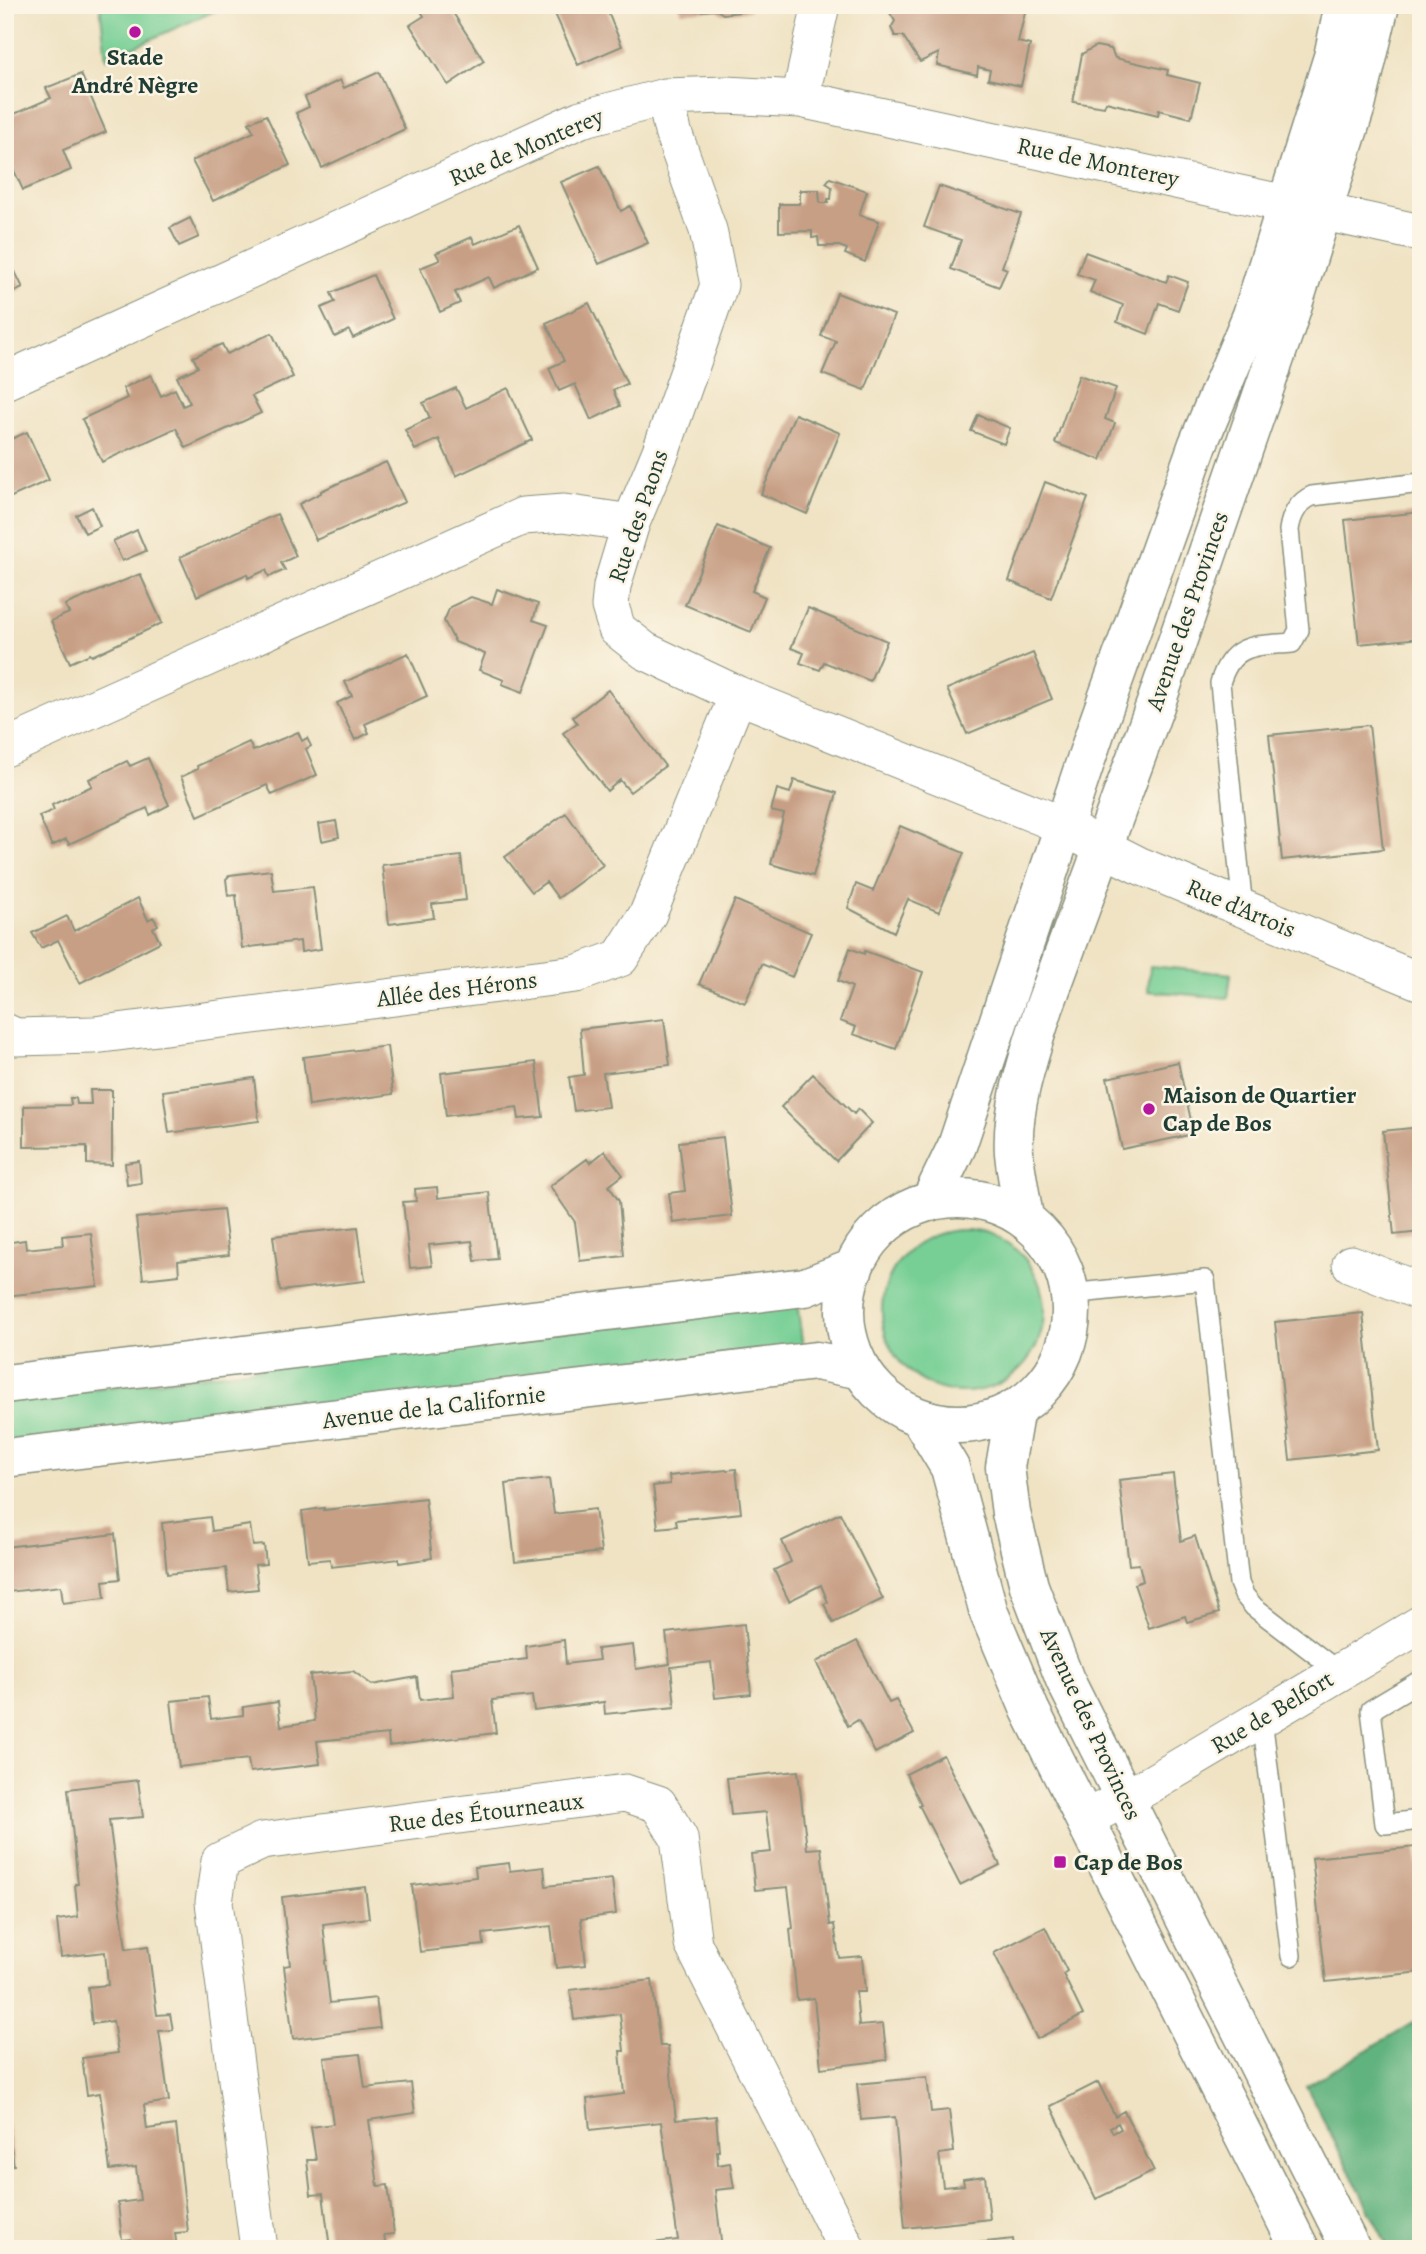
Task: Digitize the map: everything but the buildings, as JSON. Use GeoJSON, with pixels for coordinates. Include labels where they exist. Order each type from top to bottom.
{"type":"FeatureCollection","features":[{"type":"Feature","properties":{"kind":"street"},"geometry":{"type":"LineString","coordinates":[[800,99],[821,5]]}},
{"type":"Feature","properties":{"kind":"street","name":"Avenue des Provinces"},"geometry":{"type":"LineString","coordinates":[[1024,1218],[1014,1151],[1017,1109],[1030,1055],[1044,1008],[1156,703],[1286,326],[1329,69],[1344,5]]}},
{"type":"Feature","properties":{"kind":"street","name":"Avenue des Provinces"},"geometry":{"type":"LineString","coordinates":[[930,1202],[957,1146],[1064,827],[1198,444],[1252,315],[1356,106],[1380,5]]}},
{"type":"Feature","properties":{"kind":"street","name":"Rue de Monterey"},"geometry":{"type":"LineString","coordinates":[[5,381],[581,119],[665,97],[726,95],[800,99],[1421,233]]}},
{"type":"Feature","properties":{"kind":"street","name":"Rue des Paons"},"geometry":{"type":"LineString","coordinates":[[665,97],[673,132],[708,230],[719,285],[661,451],[631,523],[612,586],[610,606],[617,629],[645,651],[738,695],[1064,827]]}},
{"type":"Feature","properties":{"kind":"street"},"geometry":{"type":"LineString","coordinates":[[5,748],[523,516],[564,513],[631,523]]}},
{"type":"Feature","properties":{"kind":"street","name":"Allée des Hérons"},"geometry":{"type":"LineString","coordinates":[[5,1032],[16,1038],[107,1033],[576,974],[620,958],[648,914],[738,695]]}},
{"type":"Feature","properties":{"kind":"street","name":"Rue d'Artois"},"geometry":{"type":"LineString","coordinates":[[1064,827],[1103,848],[1243,909],[1421,982]]}},
{"type":"Feature","properties":{"kind":"street"},"geometry":{"type":"LineString","coordinates":[[955,1198],[991,1202],[1024,1218],[1050,1243],[1066,1276],[1072,1312],[1066,1348],[1048,1380],[1022,1405],[988,1420],[954,1424],[920,1418],[889,1401],[865,1377],[850,1346],[844,1311],[849,1277],[864,1246],[888,1221],[919,1204],[930,1202],[955,1198]]}},
{"type":"Feature","properties":{"kind":"street"},"geometry":{"type":"LineString","coordinates":[[1352,1264],[1421,1292]]}},
{"type":"Feature","properties":{"kind":"street"},"geometry":{"type":"LineString","coordinates":[[5,1384],[805,1287],[854,1268]]}},
{"type":"Feature","properties":{"kind":"street","name":"Avenue de la Californie"},"geometry":{"type":"LineString","coordinates":[[5,1458],[816,1361],[862,1370]]}},
{"type":"Feature","properties":{"kind":"street","name":"Avenue des Provinces"},"geometry":{"type":"LineString","coordinates":[[1015,1408],[1005,1466],[1011,1513],[1029,1586],[1069,1690],[1351,2249]]}},
{"type":"Feature","properties":{"kind":"street","name":"Avenue des Provinces"},"geometry":{"type":"LineString","coordinates":[[920,1418],[950,1468],[989,1612],[1030,1710],[1300,2249]]}},
{"type":"Feature","properties":{"kind":"street","name":"Rue de Belfort"},"geometry":{"type":"LineString","coordinates":[[1085,1819],[1124,1799],[1421,1624]]}},
{"type":"Feature","properties":{"kind":"street","name":"Rue des Étourneaux"},"geometry":{"type":"LineString","coordinates":[[259,2249],[214,1902],[220,1861],[262,1841],[625,1793],[658,1804],[679,1838],[693,1944],[847,2249]]}},
{"type":"Feature","properties":{"kind":"lane"},"geometry":{"type":"LineString","coordinates":[[1243,909],[1220,683],[1223,671],[1245,648],[1292,643],[1299,630],[1289,530],[1290,519],[1303,500],[1312,496],[1421,483]]}},
{"type":"Feature","properties":{"kind":"lane"},"geometry":{"type":"LineString","coordinates":[[1069,1294],[1205,1280],[1238,1583],[1254,1607],[1339,1672]]}},
{"type":"Feature","properties":{"kind":"lane"},"geometry":{"type":"LineString","coordinates":[[1421,1680],[1371,1710],[1385,1824],[1421,1821]]}},
{"type":"Feature","properties":{"kind":"lane"},"geometry":{"type":"LineString","coordinates":[[1262,1718],[1291,1956]]}},
{"type":"Feature","properties":{"kind":"green space","name":"Stade André Nègre"},"geometry":{"type":"Polygon","coordinates":[[[100,5],[228,5],[106,59],[100,5]]]}},
{"type":"Feature","properties":{"kind":"green space"},"geometry":{"type":"Polygon","coordinates":[[[1150,966],[1231,974],[1228,998],[1148,991],[1150,966]]]}},
{"type":"Feature","properties":{"kind":"green space"},"geometry":{"type":"Polygon","coordinates":[[[963,1230],[994,1236],[1020,1254],[1038,1280],[1044,1311],[1038,1342],[1020,1368],[994,1386],[963,1392],[932,1386],[906,1368],[888,1342],[882,1311],[888,1280],[906,1254],[932,1236],[963,1230]]]}},
{"type":"Feature","properties":{"kind":"green space"},"geometry":{"type":"Polygon","coordinates":[[[797,1302],[803,1349],[5,1450],[5,1400],[797,1302]]]}},
{"type":"Feature","properties":{"kind":"green space"},"geometry":{"type":"Polygon","coordinates":[[[1421,2018],[1421,2249],[1389,2249],[1306,2086],[1421,2018]]]}},
{"type":"Feature","properties":{"kind":"place","name":"Stade André Nègre"},"geometry":{"type":"Point","coordinates":[135,32]}},
{"type":"Feature","properties":{"kind":"place","name":"Maison de Quartier Cap de Bos"},"geometry":{"type":"Point","coordinates":[1149,1109]}},
{"type":"Feature","properties":{"kind":"place","name":"Cap de Bos"},"geometry":{"type":"Point","coordinates":[1060,1862]}}]}
